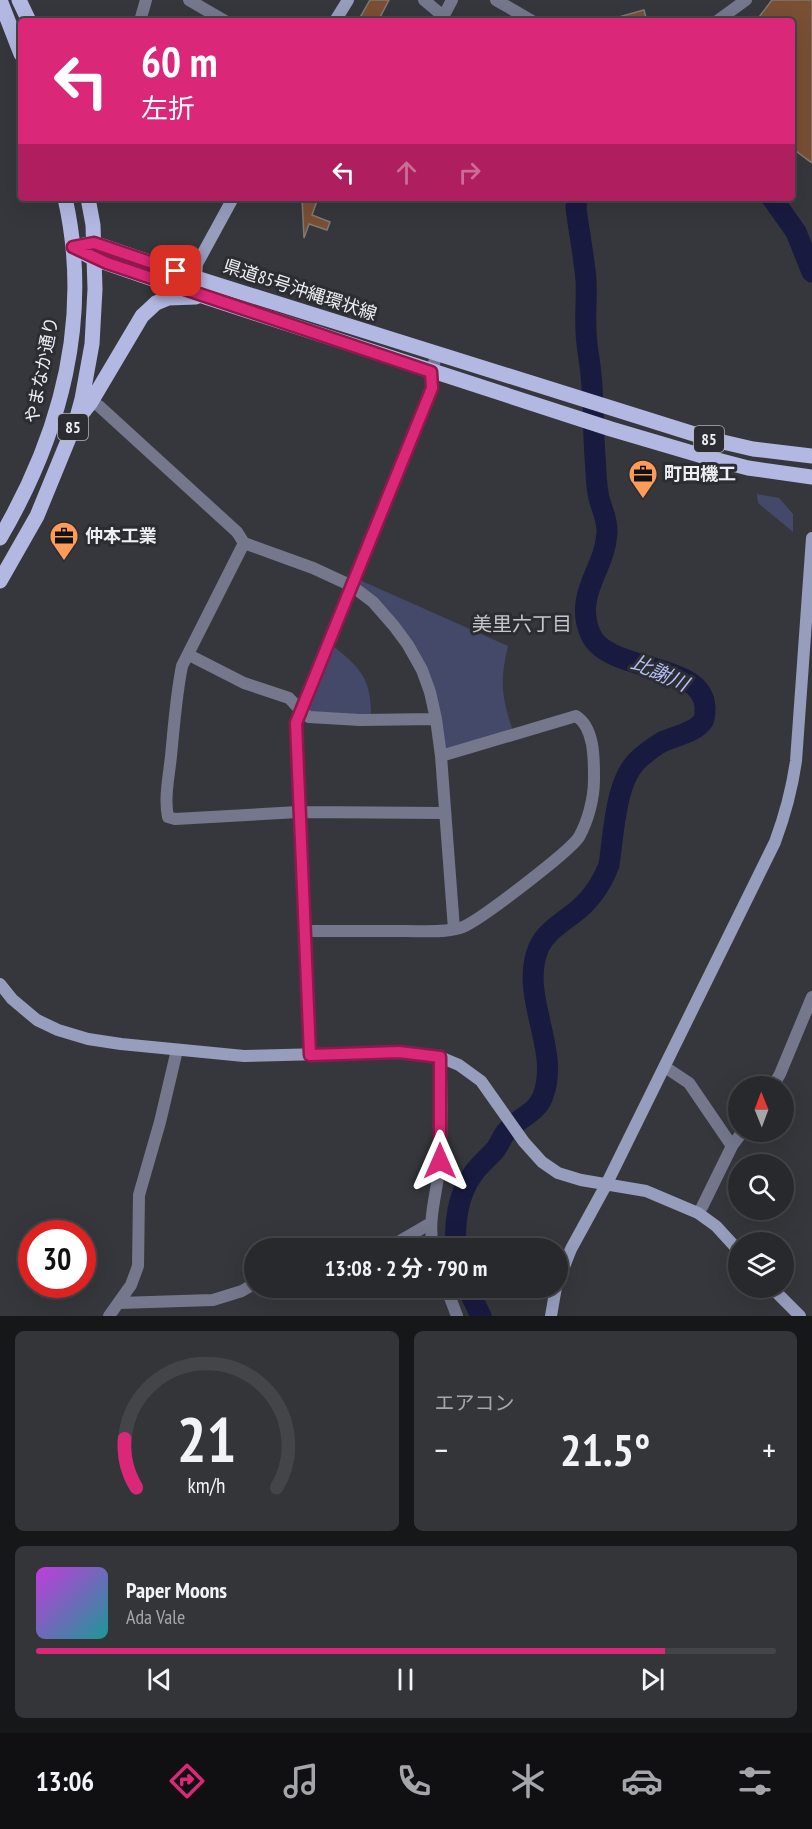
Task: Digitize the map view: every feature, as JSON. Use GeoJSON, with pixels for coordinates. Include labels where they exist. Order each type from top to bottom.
{"type":"FeatureCollection","features":[{"type":"Feature","properties":{"kind":"main road"},"geometry":{"type":"LineString","coordinates":[[0,0],[18,46]]}},
{"type":"Feature","properties":{"kind":"main road"},"geometry":{"type":"LineString","coordinates":[[19,0],[27,18]]}},
{"type":"Feature","properties":{"kind":"main road","name":"やまなか通り"},"geometry":{"type":"LineString","coordinates":[[0,538],[47,442],[61,396],[71,342],[75,291],[72,228],[66,201]]}},
{"type":"Feature","properties":{"kind":"main road","name":"85"},"geometry":{"type":"LineString","coordinates":[[0,581],[37,516],[76,422],[92,344],[94,243],[88,201]]}},
{"type":"Feature","properties":{"kind":"main road","name":"県道85号沖縄環状線"},"geometry":{"type":"LineString","coordinates":[[73,247],[94,243],[196,278],[711,439],[753,449],[812,456]]}},
{"type":"Feature","properties":{"kind":"main road","name":"県道85号沖縄環状線"},"geometry":{"type":"LineString","coordinates":[[73,247],[94,259],[205,297],[611,429],[748,468],[812,477]]}},
{"type":"Feature","properties":{"kind":"main road"},"geometry":{"type":"LineString","coordinates":[[76,422],[91,402],[142,316],[156,303],[168,298],[205,297]]}},
{"type":"Feature","properties":{"kind":"street"},"geometry":{"type":"LineString","coordinates":[[141,18],[146,0]]}},
{"type":"Feature","properties":{"kind":"street"},"geometry":{"type":"LineString","coordinates":[[189,0],[220,18]]}},
{"type":"Feature","properties":{"kind":"street"},"geometry":{"type":"LineString","coordinates":[[337,18],[348,0]]}},
{"type":"Feature","properties":{"kind":"street"},"geometry":{"type":"LineString","coordinates":[[424,0],[442,18],[452,0]]}},
{"type":"Feature","properties":{"kind":"street"},"geometry":{"type":"LineString","coordinates":[[496,0],[527,18]]}},
{"type":"Feature","properties":{"kind":"street"},"geometry":{"type":"LineString","coordinates":[[721,18],[746,0]]}},
{"type":"Feature","properties":{"kind":"street"},"geometry":{"type":"LineString","coordinates":[[196,278],[197,264],[231,201]]}},
{"type":"Feature","properties":{"kind":"street"},"geometry":{"type":"LineString","coordinates":[[310,1055],[296,723],[432,388],[431,372],[437,354]]}},
{"type":"Feature","properties":{"kind":"street"},"geometry":{"type":"LineString","coordinates":[[91,402],[99,405],[237,532],[244,543],[313,568],[352,586],[373,602],[408,645],[422,670],[436,719],[441,756],[454,929]]}},
{"type":"Feature","properties":{"kind":"street"},"geometry":{"type":"LineString","coordinates":[[568,1257],[606,1185],[775,843],[784,820],[796,761],[810,603],[812,538]]}},
{"type":"Feature","properties":{"kind":"street"},"geometry":{"type":"LineString","coordinates":[[244,543],[182,666],[178,685],[166,808],[168,817],[175,819],[298,812],[445,813]]}},
{"type":"Feature","properties":{"kind":"street"},"geometry":{"type":"LineString","coordinates":[[189,655],[244,683],[289,698],[309,717],[436,719]]}},
{"type":"Feature","properties":{"kind":"street"},"geometry":{"type":"LineString","coordinates":[[304,931],[462,928],[489,911],[568,849],[578,837],[585,822],[594,785],[593,753],[582,720],[576,716],[441,756]]}},
{"type":"Feature","properties":{"kind":"street"},"geometry":{"type":"LineString","coordinates":[[0,984],[12,999],[37,1020],[58,1030],[99,1041],[244,1056],[399,1052],[440,1057],[459,1065],[481,1081],[524,1142],[542,1162],[558,1173],[581,1180],[646,1191],[698,1213],[717,1226],[728,1239]]}},
{"type":"Feature","properties":{"kind":"street"},"geometry":{"type":"LineString","coordinates":[[779,1076],[812,997]]}},
{"type":"Feature","properties":{"kind":"street"},"geometry":{"type":"LineString","coordinates":[[110,1316],[131,1285],[138,1266],[139,1195],[160,1122],[177,1050]]}},
{"type":"Feature","properties":{"kind":"street"},"geometry":{"type":"LineString","coordinates":[[431,1238],[431,1223],[440,1161],[440,1057]]}},
{"type":"Feature","properties":{"kind":"street"},"geometry":{"type":"LineString","coordinates":[[664,1067],[689,1083],[732,1146]]}},
{"type":"Feature","properties":{"kind":"street"},"geometry":{"type":"LineString","coordinates":[[698,1213],[735,1142]]}},
{"type":"Feature","properties":{"kind":"street"},"geometry":{"type":"LineString","coordinates":[[405,1238],[431,1223]]}},
{"type":"Feature","properties":{"kind":"street"},"geometry":{"type":"LineString","coordinates":[[118,1303],[213,1300],[244,1290]]}},
{"type":"Feature","properties":{"kind":"street"},"geometry":{"type":"LineString","coordinates":[[450,1298],[457,1316]]}},
{"type":"Feature","properties":{"kind":"street"},"geometry":{"type":"LineString","coordinates":[[551,1316],[554,1298]]}},
{"type":"Feature","properties":{"kind":"street"},"geometry":{"type":"LineString","coordinates":[[782,1298],[800,1316]]}},
{"type":"Feature","properties":{"kind":"shaded area"},"geometry":{"type":"Polygon","coordinates":[[[757,494],[779,498],[793,514],[793,532],[758,503],[757,494]]]}},
{"type":"Feature","properties":{"kind":"shaded area"},"geometry":{"type":"Polygon","coordinates":[[[355,578],[508,646],[503,670],[503,691],[514,734],[441,756],[436,719],[408,645],[352,586],[355,578]]]}},
{"type":"Feature","properties":{"kind":"shaded area"},"geometry":{"type":"Polygon","coordinates":[[[329,643],[357,667],[367,684],[371,720],[302,712],[329,643]]]}},
{"type":"Feature","properties":{"kind":"building"},"geometry":{"type":"Polygon","coordinates":[[[370,0],[389,0],[380,18],[360,18],[370,0]]]}},
{"type":"Feature","properties":{"kind":"building"},"geometry":{"type":"Polygon","coordinates":[[[772,0],[812,0],[812,163],[795,150],[795,18],[758,18],[772,0]]]}},
{"type":"Feature","properties":{"kind":"building"},"geometry":{"type":"Polygon","coordinates":[[[644,10],[646,18],[615,18],[644,10]]]}},
{"type":"Feature","properties":{"kind":"building"},"geometry":{"type":"Polygon","coordinates":[[[302,201],[317,201],[312,215],[330,222],[327,230],[309,224],[304,238],[302,201]]]}},
{"type":"Feature","properties":{"kind":"waterway","name":"比謝川"},"geometry":{"type":"LineString","coordinates":[[456,1238],[458,1209],[468,1182],[495,1150],[511,1126],[532,1111],[543,1096],[547,1078],[547,1059],[533,984],[534,965],[539,947],[551,931],[589,900],[603,878],[609,865],[617,807],[625,779],[632,767],[659,744],[695,728],[703,721],[705,715],[700,693],[689,682],[615,655],[599,646],[590,633],[586,619],[588,594],[605,546],[607,528],[597,484],[592,385],[586,336],[586,280],[577,201]]}},
{"type":"Feature","properties":{"kind":"waterway","name":"比謝川"},"geometry":{"type":"LineString","coordinates":[[774,201],[796,232],[812,272]]}},
{"type":"Feature","properties":{"kind":"waterway","name":"比謝川"},"geometry":{"type":"LineString","coordinates":[[472,1298],[481,1316]]}},
{"type":"Feature","properties":{"kind":"place","name":"町田機工"},"geometry":{"type":"Point","coordinates":[643,500]}},
{"type":"Feature","properties":{"kind":"place","name":"仲本工業"},"geometry":{"type":"Point","coordinates":[64,562]}},
{"type":"Feature","properties":{"kind":"district","name":"美里六丁目"},"geometry":{"type":"Point","coordinates":[522,624]}},
{"type":"Feature","properties":{"kind":"route"},"geometry":{"type":"LineString","coordinates":[[176,271],[94,243],[73,247],[94,259],[431,372],[432,388],[296,723],[310,1055],[399,1052],[440,1057],[440,1161]]}}]}
